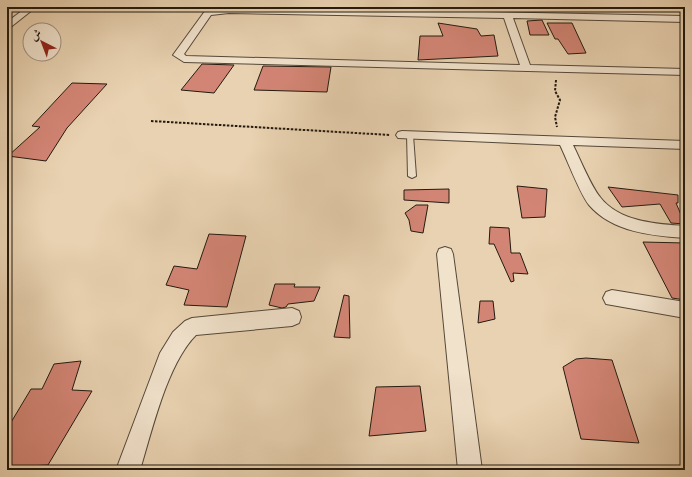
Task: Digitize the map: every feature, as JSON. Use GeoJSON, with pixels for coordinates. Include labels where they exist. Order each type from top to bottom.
{"type":"FeatureCollection","features":[{"type":"Feature","properties":{"kind":"street"},"geometry":{"type":"LineString","coordinates":[[7,27],[32,7]]}},
{"type":"Feature","properties":{"kind":"street"},"geometry":{"type":"LineString","coordinates":[[685,19],[237,10],[215,11],[208,13],[178,55],[184,59],[685,72]]}},
{"type":"Feature","properties":{"kind":"street"},"geometry":{"type":"LineString","coordinates":[[507,15],[526,67]]}},
{"type":"Feature","properties":{"kind":"street"},"geometry":{"type":"LineString","coordinates":[[406,135],[685,145]]}},
{"type":"Feature","properties":{"kind":"street"},"geometry":{"type":"LineString","coordinates":[[564,140],[594,201],[610,215],[656,230],[685,232]]}},
{"type":"Feature","properties":{"kind":"street"},"geometry":{"type":"LineString","coordinates":[[445,254],[470,470]]}},
{"type":"Feature","properties":{"kind":"street"},"geometry":{"type":"LineString","coordinates":[[612,298],[685,310]]}},
{"type":"Feature","properties":{"kind":"street"},"geometry":{"type":"LineString","coordinates":[[128,470],[167,360],[180,338],[192,327],[292,317]]}},
{"type":"Feature","properties":{"kind":"lane"},"geometry":{"type":"LineString","coordinates":[[406,135],[412,176]]}},
{"type":"Feature","properties":{"kind":"path"},"geometry":{"type":"LineString","coordinates":[[545,68],[553,72],[556,78],[555,91],[560,100],[555,117],[556,125],[564,140]]}},
{"type":"Feature","properties":{"kind":"path"},"geometry":{"type":"LineString","coordinates":[[151,121],[406,135]]}},
{"type":"Feature","properties":{"kind":"building"},"geometry":{"type":"Polygon","coordinates":[[[542,20],[549,35],[530,35],[527,21],[542,20]]]}},
{"type":"Feature","properties":{"kind":"building"},"geometry":{"type":"Polygon","coordinates":[[[438,23],[477,29],[481,36],[494,35],[498,56],[418,60],[420,36],[443,36],[438,23]]]}},
{"type":"Feature","properties":{"kind":"building"},"geometry":{"type":"Polygon","coordinates":[[[547,23],[572,23],[586,53],[568,54],[558,39],[555,39],[547,23]]]}},
{"type":"Feature","properties":{"kind":"building"},"geometry":{"type":"Polygon","coordinates":[[[202,64],[234,65],[214,93],[181,90],[202,64]]]}},
{"type":"Feature","properties":{"kind":"building"},"geometry":{"type":"Polygon","coordinates":[[[263,66],[331,67],[327,92],[254,90],[263,66]]]}},
{"type":"Feature","properties":{"kind":"building"},"geometry":{"type":"Polygon","coordinates":[[[72,83],[107,84],[67,128],[46,161],[8,156],[40,127],[32,126],[72,83]]]}},
{"type":"Feature","properties":{"kind":"building"},"geometry":{"type":"Polygon","coordinates":[[[517,186],[547,189],[545,217],[522,218],[517,186]]]}},
{"type":"Feature","properties":{"kind":"building"},"geometry":{"type":"Polygon","coordinates":[[[608,187],[678,195],[678,203],[676,203],[685,224],[671,223],[660,204],[622,207],[608,187]]]}},
{"type":"Feature","properties":{"kind":"building"},"geometry":{"type":"Polygon","coordinates":[[[449,189],[449,203],[404,200],[404,190],[449,189]]]}},
{"type":"Feature","properties":{"kind":"building"},"geometry":{"type":"Polygon","coordinates":[[[416,205],[428,205],[423,233],[411,231],[409,220],[405,213],[416,205]]]}},
{"type":"Feature","properties":{"kind":"building"},"geometry":{"type":"Polygon","coordinates":[[[490,227],[509,228],[511,253],[520,253],[528,274],[513,273],[514,281],[511,282],[494,244],[489,244],[490,227]]]}},
{"type":"Feature","properties":{"kind":"building"},"geometry":{"type":"Polygon","coordinates":[[[209,234],[246,236],[227,307],[184,305],[189,290],[166,285],[174,266],[197,269],[209,234]]]}},
{"type":"Feature","properties":{"kind":"building"},"geometry":{"type":"Polygon","coordinates":[[[643,242],[685,243],[685,300],[672,298],[643,242]]]}},
{"type":"Feature","properties":{"kind":"building"},"geometry":{"type":"Polygon","coordinates":[[[275,284],[295,284],[294,287],[320,287],[314,301],[288,304],[286,307],[282,308],[269,305],[275,284]]]}},
{"type":"Feature","properties":{"kind":"building"},"geometry":{"type":"Polygon","coordinates":[[[344,295],[349,296],[350,338],[334,337],[344,295]]]}},
{"type":"Feature","properties":{"kind":"building"},"geometry":{"type":"Polygon","coordinates":[[[480,301],[493,301],[495,319],[478,323],[480,301]]]}},
{"type":"Feature","properties":{"kind":"building"},"geometry":{"type":"Polygon","coordinates":[[[586,358],[612,360],[639,443],[581,439],[563,367],[576,359],[586,358]]]}},
{"type":"Feature","properties":{"kind":"building"},"geometry":{"type":"Polygon","coordinates":[[[81,361],[72,390],[92,391],[48,465],[7,467],[7,429],[31,389],[42,389],[54,364],[81,361]]]}},
{"type":"Feature","properties":{"kind":"building"},"geometry":{"type":"Polygon","coordinates":[[[420,386],[426,431],[369,436],[376,387],[420,386]]]}}]}
